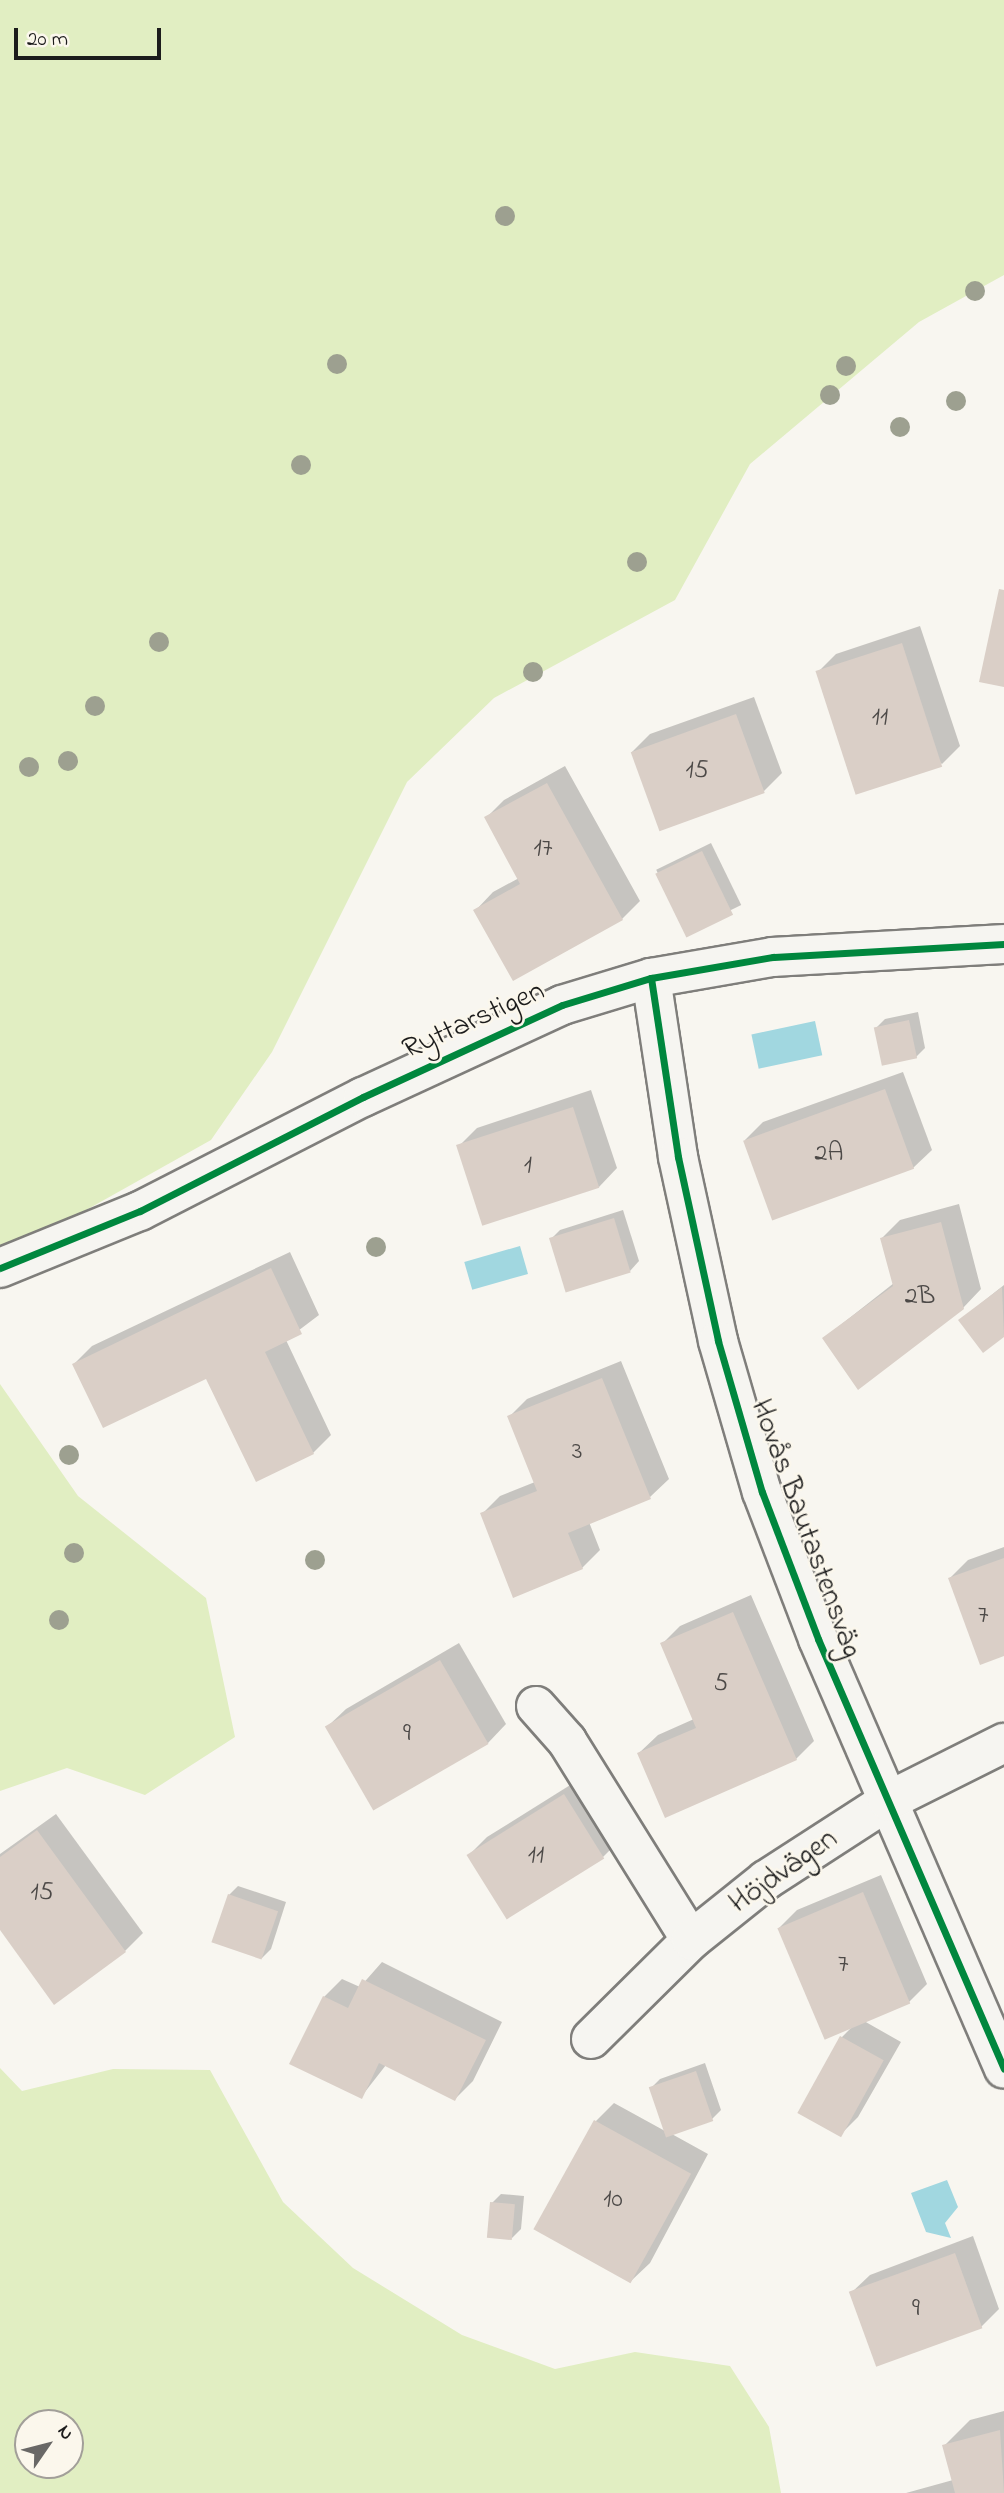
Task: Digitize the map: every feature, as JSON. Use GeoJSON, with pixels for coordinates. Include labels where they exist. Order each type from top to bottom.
{"type":"FeatureCollection","features":[{"type":"Feature","properties":{"kind":"street","name":"Ryttarstigen"},"geometry":{"type":"LineString","coordinates":[[0,1268],[140,1212],[363,1097],[562,1005],[652,978],[773,957],[1004,944]]}},
{"type":"Feature","properties":{"kind":"street","name":"Hovås Bautastensväg"},"geometry":{"type":"LineString","coordinates":[[652,978],[678,1157],[722,1353],[762,1492],[817,1639],[1004,2067]]}},
{"type":"Feature","properties":{"kind":"street"},"geometry":{"type":"LineString","coordinates":[[536,1706],[567,1741],[691,1940]]}},
{"type":"Feature","properties":{"kind":"street","name":"Höjdvägen"},"geometry":{"type":"LineString","coordinates":[[591,2039],[691,1940],[766,1880],[888,1801],[1004,1743]]}},
{"type":"Feature","properties":{"kind":"green space"},"geometry":{"type":"Polygon","coordinates":[[[0,0],[1004,0],[1004,275],[919,322],[750,464],[675,600],[494,698],[407,782],[272,1052],[211,1140],[79,1214],[0,1247],[0,0]]]}},
{"type":"Feature","properties":{"kind":"green space"},"geometry":{"type":"Polygon","coordinates":[[[0,1384],[78,1496],[206,1598],[235,1737],[145,1795],[67,1768],[0,1791],[0,1384]]]}},
{"type":"Feature","properties":{"kind":"green space"},"geometry":{"type":"Polygon","coordinates":[[[0,2068],[22,2091],[113,2069],[210,2070],[283,2202],[353,2268],[462,2335],[555,2369],[635,2352],[730,2366],[769,2427],[781,2493],[0,2493],[0,2068]]]}},
{"type":"Feature","properties":{"kind":"water"},"geometry":{"type":"Polygon","coordinates":[[[815,1021],[822,1055],[759,1069],[751,1035],[815,1021]]]}},
{"type":"Feature","properties":{"kind":"water"},"geometry":{"type":"Polygon","coordinates":[[[520,1246],[528,1274],[472,1290],[464,1262],[520,1246]]]}},
{"type":"Feature","properties":{"kind":"water"},"geometry":{"type":"Polygon","coordinates":[[[947,2180],[958,2207],[945,2223],[951,2238],[926,2232],[911,2193],[947,2180]]]}},
{"type":"Feature","properties":{"kind":"building"},"geometry":{"type":"Polygon","coordinates":[[[999,589],[1004,590],[1004,687],[979,682],[999,589]]]}},
{"type":"Feature","properties":{"kind":"building"},"geometry":{"type":"Polygon","coordinates":[[[902,643],[942,767],[856,795],[815,671],[902,643]]]}},
{"type":"Feature","properties":{"kind":"building"},"geometry":{"type":"Polygon","coordinates":[[[736,714],[765,793],[659,831],[631,752],[736,714]]]}},
{"type":"Feature","properties":{"kind":"building"},"geometry":{"type":"Polygon","coordinates":[[[547,783],[623,920],[513,981],[473,910],[520,884],[484,817],[547,783]]]}},
{"type":"Feature","properties":{"kind":"building"},"geometry":{"type":"Polygon","coordinates":[[[702,851],[733,915],[686,938],[655,874],[702,851]]]}},
{"type":"Feature","properties":{"kind":"building"},"geometry":{"type":"Polygon","coordinates":[[[909,1020],[917,1058],[882,1066],[874,1027],[909,1020]]]}},
{"type":"Feature","properties":{"kind":"building"},"geometry":{"type":"Polygon","coordinates":[[[885,1089],[914,1169],[772,1221],[743,1141],[885,1089]]]}},
{"type":"Feature","properties":{"kind":"building"},"geometry":{"type":"Polygon","coordinates":[[[573,1107],[599,1188],[482,1226],[456,1145],[573,1107]]]}},
{"type":"Feature","properties":{"kind":"building"},"geometry":{"type":"Polygon","coordinates":[[[614,1218],[631,1273],[566,1292],[549,1238],[614,1218]]]}},
{"type":"Feature","properties":{"kind":"building"},"geometry":{"type":"Polygon","coordinates":[[[941,1222],[964,1309],[858,1390],[822,1338],[893,1286],[880,1238],[941,1222]]]}},
{"type":"Feature","properties":{"kind":"building"},"geometry":{"type":"Polygon","coordinates":[[[271,1268],[302,1334],[265,1352],[314,1454],[256,1482],[206,1379],[103,1428],[72,1364],[271,1268]]]}},
{"type":"Feature","properties":{"kind":"building"},"geometry":{"type":"Polygon","coordinates":[[[1002,1287],[1004,1337],[983,1353],[958,1320],[1002,1287]]]}},
{"type":"Feature","properties":{"kind":"building"},"geometry":{"type":"Polygon","coordinates":[[[602,1378],[651,1499],[568,1533],[583,1569],[513,1598],[480,1513],[537,1491],[507,1416],[602,1378]]]}},
{"type":"Feature","properties":{"kind":"building"},"geometry":{"type":"Polygon","coordinates":[[[1004,1558],[1004,1656],[980,1665],[948,1578],[1004,1558]]]}},
{"type":"Feature","properties":{"kind":"building"},"geometry":{"type":"Polygon","coordinates":[[[733,1612],[797,1760],[665,1818],[637,1753],[696,1728],[660,1643],[733,1612]]]}},
{"type":"Feature","properties":{"kind":"building"},"geometry":{"type":"Polygon","coordinates":[[[440,1660],[488,1744],[373,1811],[325,1727],[440,1660]]]}},
{"type":"Feature","properties":{"kind":"building"},"geometry":{"type":"Polygon","coordinates":[[[564,1794],[604,1858],[507,1919],[466,1855],[564,1794]]]}},
{"type":"Feature","properties":{"kind":"building"},"geometry":{"type":"Polygon","coordinates":[[[37,1830],[126,1952],[54,2005],[0,1930],[0,1857],[37,1830]]]}},
{"type":"Feature","properties":{"kind":"building"},"geometry":{"type":"Polygon","coordinates":[[[863,1892],[910,2003],[825,2040],[777,1928],[863,1892]]]}},
{"type":"Feature","properties":{"kind":"building"},"geometry":{"type":"Polygon","coordinates":[[[228,1894],[278,1911],[262,1959],[211,1942],[228,1894]]]}},
{"type":"Feature","properties":{"kind":"building"},"geometry":{"type":"Polygon","coordinates":[[[362,1979],[486,2040],[455,2101],[379,2063],[362,2099],[289,2064],[323,1996],[348,2008],[362,1979]]]}},
{"type":"Feature","properties":{"kind":"building"},"geometry":{"type":"Polygon","coordinates":[[[840,2036],[884,2060],[841,2137],[797,2113],[840,2036]]]}},
{"type":"Feature","properties":{"kind":"building"},"geometry":{"type":"Polygon","coordinates":[[[696,2071],[713,2121],[666,2137],[649,2087],[696,2071]]]}},
{"type":"Feature","properties":{"kind":"building"},"geometry":{"type":"Polygon","coordinates":[[[594,2120],[691,2174],[630,2283],[533,2229],[594,2120]]]}},
{"type":"Feature","properties":{"kind":"building"},"geometry":{"type":"Polygon","coordinates":[[[490,2202],[515,2204],[512,2240],[487,2238],[490,2202]]]}},
{"type":"Feature","properties":{"kind":"building"},"geometry":{"type":"Polygon","coordinates":[[[955,2253],[982,2328],[876,2367],[849,2292],[955,2253]]]}},
{"type":"Feature","properties":{"kind":"building"},"geometry":{"type":"Polygon","coordinates":[[[1000,2430],[1004,2493],[955,2493],[942,2445],[1000,2430]]]}},
{"type":"Feature","properties":{"kind":"cycle path"},"geometry":{"type":"LineString","coordinates":[[0,1268],[140,1211],[363,1097],[562,1005],[651,978],[773,957],[1004,944]]}},
{"type":"Feature","properties":{"kind":"cycle path"},"geometry":{"type":"LineString","coordinates":[[651,978],[678,1157],[718,1341],[762,1492],[818,1639],[1004,2068]]}}]}
